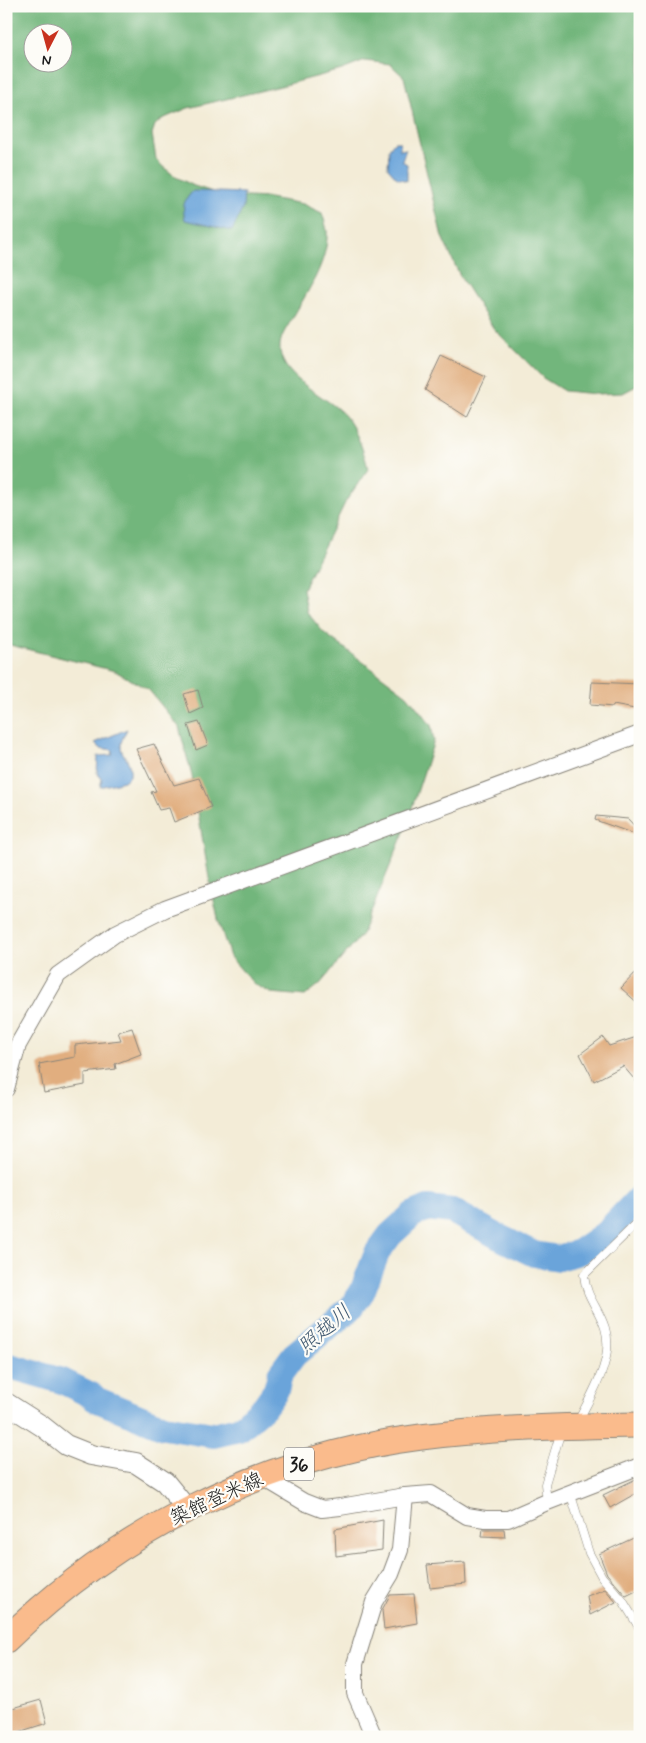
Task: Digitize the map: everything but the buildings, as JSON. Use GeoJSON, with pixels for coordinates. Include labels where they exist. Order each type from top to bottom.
{"type":"FeatureCollection","features":[{"type":"Feature","properties":{"kind":"main road","name":"築館登米線"},"geometry":{"type":"LineString","coordinates":[[6,1640],[65,1588],[126,1544],[187,1509],[263,1475],[306,1461],[357,1448],[420,1437],[490,1430],[640,1426]]}},
{"type":"Feature","properties":{"kind":"street"},"geometry":{"type":"LineString","coordinates":[[6,1088],[18,1045],[58,975],[115,934],[165,909],[640,734]]}},
{"type":"Feature","properties":{"kind":"street"},"geometry":{"type":"LineString","coordinates":[[6,1403],[42,1426],[66,1445],[91,1455],[136,1463],[165,1482],[187,1509]]}},
{"type":"Feature","properties":{"kind":"street"},"geometry":{"type":"LineString","coordinates":[[263,1475],[304,1502],[322,1509],[405,1496],[431,1494],[467,1516],[485,1519],[508,1519],[570,1492],[640,1466]]}},
{"type":"Feature","properties":{"kind":"street"},"geometry":{"type":"LineString","coordinates":[[374,1737],[355,1694],[355,1664],[374,1602],[391,1574],[400,1550],[405,1496]]}},
{"type":"Feature","properties":{"kind":"lane"},"geometry":{"type":"LineString","coordinates":[[547,1502],[545,1484],[569,1427],[603,1368],[608,1347],[605,1328],[585,1288],[584,1275],[640,1220]]}},
{"type":"Feature","properties":{"kind":"lane"},"geometry":{"type":"LineString","coordinates":[[570,1492],[589,1553],[602,1577],[623,1602],[640,1629]]}},
{"type":"Feature","properties":{"kind":"green space"},"geometry":{"type":"Polygon","coordinates":[[[6,6],[640,6],[640,384],[623,393],[596,394],[564,391],[543,378],[494,329],[461,278],[442,237],[404,77],[390,64],[365,61],[342,70],[188,108],[162,119],[155,125],[152,134],[156,159],[176,177],[194,186],[226,196],[269,198],[303,204],[322,213],[327,231],[324,254],[316,277],[283,334],[280,350],[283,361],[289,371],[346,417],[360,442],[368,469],[346,501],[303,589],[307,612],[323,632],[407,695],[431,725],[434,741],[404,832],[362,934],[320,984],[305,996],[271,993],[254,984],[230,957],[218,919],[209,878],[192,776],[179,727],[149,690],[115,671],[6,644],[6,6]]]}},
{"type":"Feature","properties":{"kind":"water"},"geometry":{"type":"Polygon","coordinates":[[[394,142],[400,142],[400,150],[406,149],[402,161],[407,164],[407,181],[397,178],[388,168],[389,149],[394,142]]]}},
{"type":"Feature","properties":{"kind":"water"},"geometry":{"type":"Polygon","coordinates":[[[193,191],[244,193],[243,208],[232,231],[185,220],[184,204],[193,191]]]}},
{"type":"Feature","properties":{"kind":"water"},"geometry":{"type":"Polygon","coordinates":[[[127,729],[121,749],[128,761],[130,776],[124,781],[100,787],[102,779],[97,773],[98,756],[112,755],[113,750],[100,748],[95,743],[127,729]]]}},
{"type":"Feature","properties":{"kind":"waterway","name":"照越川"},"geometry":{"type":"LineString","coordinates":[[6,1365],[62,1381],[93,1396],[95,1399],[164,1427],[213,1435],[239,1429],[264,1407],[276,1390],[280,1374],[294,1355],[351,1308],[362,1292],[377,1253],[390,1235],[412,1215],[428,1208],[452,1211],[534,1254],[559,1258],[579,1252],[605,1234],[640,1197]]}}]}
